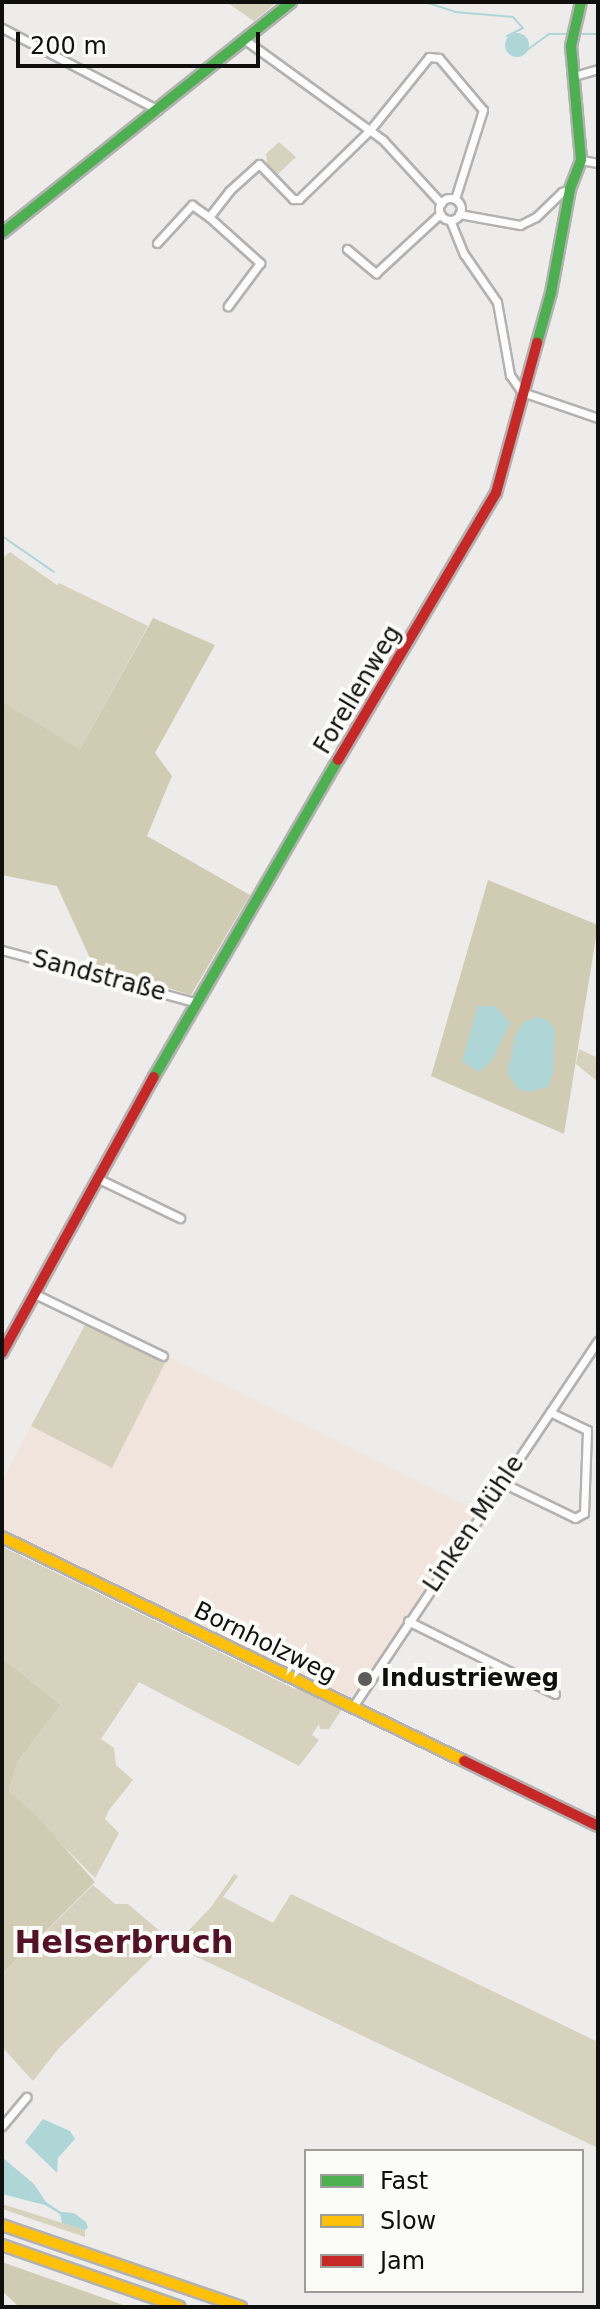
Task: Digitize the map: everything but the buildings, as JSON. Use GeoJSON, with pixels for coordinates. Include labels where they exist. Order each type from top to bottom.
{"type":"FeatureCollection","features":[{"type":"Feature","properties":{"kind":"main road"},"geometry":{"type":"LineString","coordinates":[[2,233],[291,2]]}},
{"type":"Feature","properties":{"kind":"main road"},"geometry":{"type":"LineString","coordinates":[[581,2],[571,46],[581,160]]}},
{"type":"Feature","properties":{"kind":"main road","name":"Forellenweg"},"geometry":{"type":"LineString","coordinates":[[2,1353],[195,1002],[488,508],[500,480],[551,293],[570,189],[581,160]]}},
{"type":"Feature","properties":{"kind":"main road","name":"Bornholzweg"},"geometry":{"type":"LineString","coordinates":[[2,1537],[598,1826]]}},
{"type":"Feature","properties":{"kind":"main road"},"geometry":{"type":"LineString","coordinates":[[2,2225],[241,2307]]}},
{"type":"Feature","properties":{"kind":"main road"},"geometry":{"type":"LineString","coordinates":[[2,2245],[180,2307]]}},
{"type":"Feature","properties":{"kind":"street"},"geometry":{"type":"LineString","coordinates":[[2,28],[158,110]]}},
{"type":"Feature","properties":{"kind":"street"},"geometry":{"type":"LineString","coordinates":[[245,40],[370,130],[441,203],[440,214],[376,273],[347,249]]}},
{"type":"Feature","properties":{"kind":"street"},"geometry":{"type":"LineString","coordinates":[[209,217],[229,191],[259,164],[293,199],[299,199],[370,130],[425,60],[439,58],[480,102],[483,110],[455,199],[460,207],[459,214]]}},
{"type":"Feature","properties":{"kind":"street"},"geometry":{"type":"LineString","coordinates":[[574,76],[598,69]]}},
{"type":"Feature","properties":{"kind":"street"},"geometry":{"type":"LineString","coordinates":[[581,160],[598,163]]}},
{"type":"Feature","properties":{"kind":"street"},"geometry":{"type":"LineString","coordinates":[[450,220],[459,214],[520,225],[536,217],[562,192],[570,189]]}},
{"type":"Feature","properties":{"kind":"street"},"geometry":{"type":"LineString","coordinates":[[441,203],[455,199]]}},
{"type":"Feature","properties":{"kind":"street"},"geometry":{"type":"LineString","coordinates":[[157,243],[192,205],[209,217],[260,263],[228,306]]}},
{"type":"Feature","properties":{"kind":"street"},"geometry":{"type":"LineString","coordinates":[[440,214],[450,220],[464,254],[497,302],[510,375],[522,392],[598,418]]}},
{"type":"Feature","properties":{"kind":"street","name":"Sandstraße"},"geometry":{"type":"LineString","coordinates":[[2,950],[195,1002]]}},
{"type":"Feature","properties":{"kind":"street"},"geometry":{"type":"LineString","coordinates":[[99,1179],[180,1218]]}},
{"type":"Feature","properties":{"kind":"street"},"geometry":{"type":"LineString","coordinates":[[35,1294],[163,1356]]}},
{"type":"Feature","properties":{"kind":"street","name":"Linken Mühle"},"geometry":{"type":"LineString","coordinates":[[352,1708],[598,1341]]}},
{"type":"Feature","properties":{"kind":"street"},"geometry":{"type":"LineString","coordinates":[[503,1483],[575,1518],[584,1513],[587,1430],[550,1412]]}},
{"type":"Feature","properties":{"kind":"street"},"geometry":{"type":"LineString","coordinates":[[408,1621],[555,1694]]}},
{"type":"Feature","properties":{"kind":"street"},"geometry":{"type":"LineString","coordinates":[[2,2126],[26,2097]]}},
{"type":"Feature","properties":{"kind":"shaded area"},"geometry":{"type":"Polygon","coordinates":[[[226,2],[277,2],[254,21],[226,2]]]}},
{"type":"Feature","properties":{"kind":"shaded area"},"geometry":{"type":"Polygon","coordinates":[[[279,142],[296,157],[276,176],[268,169],[266,154],[279,142]]]}},
{"type":"Feature","properties":{"kind":"shaded area"},"geometry":{"type":"Polygon","coordinates":[[[10,552],[57,585],[59,583],[148,626],[80,749],[2,701],[2,559],[10,552]]]}},
{"type":"Feature","properties":{"kind":"shaded area"},"geometry":{"type":"Polygon","coordinates":[[[153,618],[215,645],[155,753],[172,776],[147,836],[250,895],[191,995],[93,965],[57,886],[2,875],[2,701],[80,749],[153,618]]]}},
{"type":"Feature","properties":{"kind":"shaded area"},"geometry":{"type":"Polygon","coordinates":[[[488,880],[598,925],[564,1134],[431,1076],[488,880]]]}},
{"type":"Feature","properties":{"kind":"shaded area"},"geometry":{"type":"Polygon","coordinates":[[[579,1049],[598,1058],[598,1082],[576,1064],[579,1049]]]}},
{"type":"Feature","properties":{"kind":"shaded area"},"geometry":{"type":"Polygon","coordinates":[[[86,1323],[166,1361],[112,1468],[31,1426],[86,1323]]]}},
{"type":"Feature","properties":{"kind":"shaded area"},"geometry":{"type":"Polygon","coordinates":[[[168,1356],[478,1511],[361,1687],[348,1697],[2,1533],[2,1482],[31,1426],[112,1468],[168,1356]]]}},
{"type":"Feature","properties":{"kind":"shaded area"},"geometry":{"type":"Polygon","coordinates":[[[3,1547],[342,1709],[329,1729],[320,1729],[319,1724],[312,1735],[319,1740],[299,1766],[139,1682],[101,1739],[114,1748],[116,1765],[133,1780],[105,1819],[119,1833],[95,1878],[9,1791],[18,1761],[61,1705],[2,1658],[3,1547]]]}},
{"type":"Feature","properties":{"kind":"shaded area"},"geometry":{"type":"Polygon","coordinates":[[[2,1658],[61,1705],[18,1761],[9,1791],[40,1820],[95,1882],[2,1974],[2,1658]]]}},
{"type":"Feature","properties":{"kind":"shaded area"},"geometry":{"type":"Polygon","coordinates":[[[234,1874],[238,1876],[223,1897],[273,1923],[291,1894],[598,2042],[598,2148],[174,1946],[211,1907],[234,1874]]]}},
{"type":"Feature","properties":{"kind":"shaded area"},"geometry":{"type":"Polygon","coordinates":[[[93,1885],[115,1904],[128,1904],[170,1940],[59,2048],[33,2081],[2,2047],[2,1974],[93,1885]]]}},
{"type":"Feature","properties":{"kind":"shaded area"},"geometry":{"type":"Polygon","coordinates":[[[2,2204],[85,2230],[85,2237],[2,2209],[2,2204]]]}},
{"type":"Feature","properties":{"kind":"shaded area"},"geometry":{"type":"Polygon","coordinates":[[[2,2262],[129,2307],[19,2307],[2,2291],[2,2262]]]}},
{"type":"Feature","properties":{"kind":"water"},"geometry":{"type":"Polygon","coordinates":[[[517,33],[525,37],[529,45],[525,53],[517,57],[509,53],[505,45],[509,37],[517,33]]]}},
{"type":"Feature","properties":{"kind":"water"},"geometry":{"type":"Polygon","coordinates":[[[478,1006],[495,1006],[510,1023],[492,1061],[479,1072],[462,1061],[478,1006]]]}},
{"type":"Feature","properties":{"kind":"water"},"geometry":{"type":"Polygon","coordinates":[[[538,1017],[549,1021],[555,1031],[553,1072],[548,1087],[529,1092],[518,1089],[507,1072],[516,1035],[524,1022],[538,1017]]]}},
{"type":"Feature","properties":{"kind":"water"},"geometry":{"type":"Polygon","coordinates":[[[43,2119],[70,2131],[75,2139],[58,2158],[57,2173],[25,2142],[43,2119]]]}},
{"type":"Feature","properties":{"kind":"water"},"geometry":{"type":"Polygon","coordinates":[[[2,2157],[34,2184],[46,2202],[61,2212],[74,2213],[86,2222],[88,2228],[85,2230],[62,2223],[60,2214],[45,2205],[2,2194],[2,2157]]]}},
{"type":"Feature","properties":{"kind":"waterway"},"geometry":{"type":"LineString","coordinates":[[425,2],[455,12],[513,17],[523,28],[507,36]]}},
{"type":"Feature","properties":{"kind":"waterway"},"geometry":{"type":"LineString","coordinates":[[527,50],[549,34],[570,34]]}},
{"type":"Feature","properties":{"kind":"waterway"},"geometry":{"type":"LineString","coordinates":[[579,34],[598,34]]}},
{"type":"Feature","properties":{"kind":"waterway"},"geometry":{"type":"LineString","coordinates":[[2,536],[54,572]]}},
{"type":"Feature","properties":{"kind":"traffic: fast"},"geometry":{"type":"LineString","coordinates":[[2,233],[291,2]]}},
{"type":"Feature","properties":{"kind":"traffic: fast"},"geometry":{"type":"LineString","coordinates":[[537,343],[551,293],[570,189],[581,160],[571,46],[581,2]]}},
{"type":"Feature","properties":{"kind":"traffic: fast"},"geometry":{"type":"LineString","coordinates":[[154,1077],[338,760]]}},
{"type":"Feature","properties":{"kind":"traffic: slow"},"geometry":{"type":"LineString","coordinates":[[2,1537],[464,1761]]}},
{"type":"Feature","properties":{"kind":"traffic: slow"},"geometry":{"type":"LineString","coordinates":[[2,2225],[241,2307]]}},
{"type":"Feature","properties":{"kind":"traffic: slow"},"geometry":{"type":"LineString","coordinates":[[2,2245],[180,2307]]}},
{"type":"Feature","properties":{"kind":"traffic: jam"},"geometry":{"type":"LineString","coordinates":[[338,760],[496,493],[537,343]]}},
{"type":"Feature","properties":{"kind":"traffic: jam"},"geometry":{"type":"LineString","coordinates":[[2,1353],[154,1077]]}},
{"type":"Feature","properties":{"kind":"traffic: jam"},"geometry":{"type":"LineString","coordinates":[[464,1761],[598,1826]]}},
{"type":"Feature","properties":{"kind":"place","name":"Industrieweg"},"geometry":{"type":"Point","coordinates":[365,1679]}},
{"type":"Feature","properties":{"kind":"district","name":"Helserbruch"},"geometry":{"type":"Point","coordinates":[124,1942]}}]}
